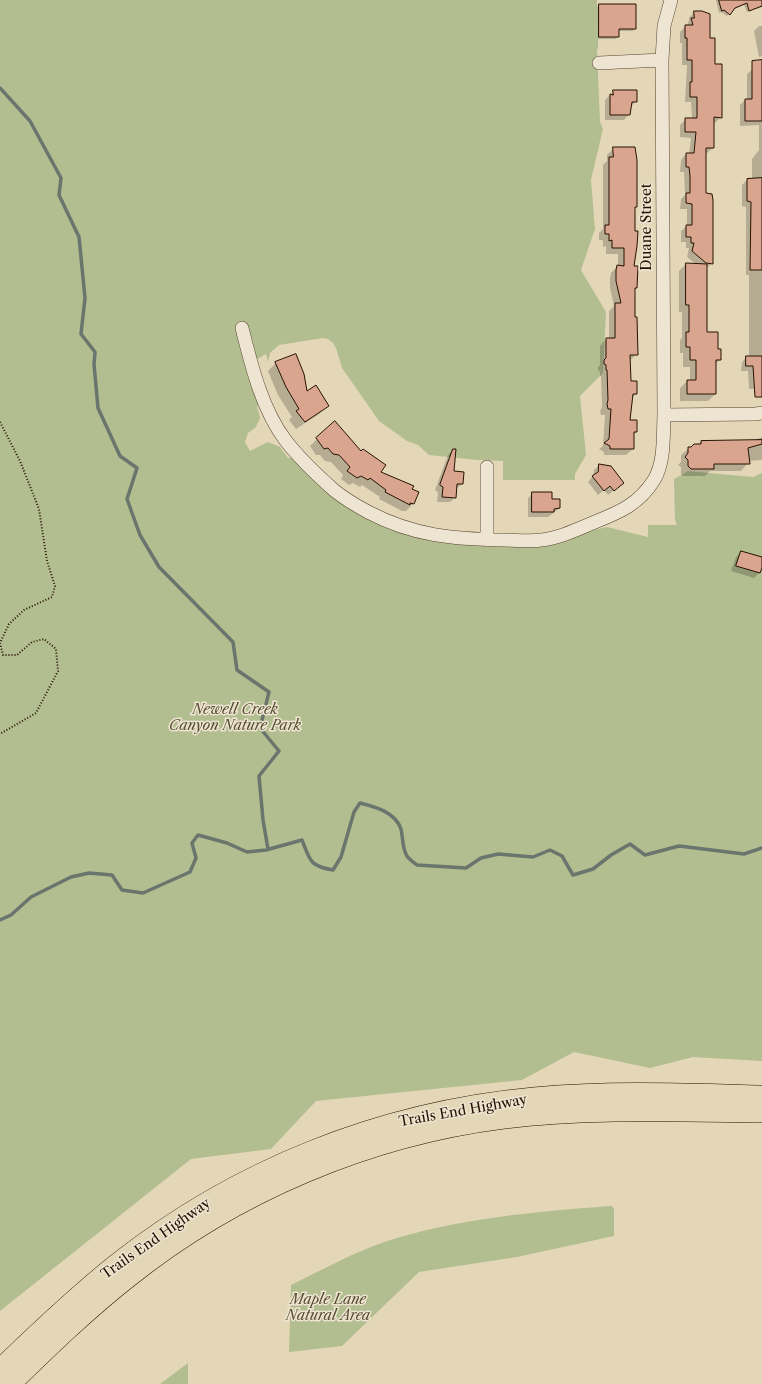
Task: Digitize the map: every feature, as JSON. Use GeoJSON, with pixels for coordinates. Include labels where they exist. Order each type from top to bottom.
{"type":"FeatureCollection","features":[{"type":"Feature","properties":{"kind":"highway","name":"Trails End Highway"},"geometry":{"type":"LineString","coordinates":[[0,1370],[68,1305],[151,1239],[182,1218],[216,1197],[250,1179],[315,1150],[352,1136],[428,1114],[531,1098],[616,1095],[762,1096]]}},
{"type":"Feature","properties":{"kind":"highway","name":"Trails End Highway"},"geometry":{"type":"LineString","coordinates":[[10,1384],[103,1298],[128,1277],[185,1236],[242,1202],[272,1187],[332,1162],[376,1146],[407,1137],[452,1127],[504,1118],[562,1113],[603,1112],[762,1112]]}},
{"type":"Feature","properties":{"kind":"street","name":"Duane Street"},"geometry":{"type":"LineString","coordinates":[[242,328],[251,364],[270,414],[285,440],[335,491],[355,505],[403,527],[427,534],[454,538],[486,540],[540,540],[563,534],[622,511],[641,498],[655,479],[663,455],[662,60],[664,26],[671,0]]}},
{"type":"Feature","properties":{"kind":"street"},"geometry":{"type":"LineString","coordinates":[[599,63],[662,60]]}},
{"type":"Feature","properties":{"kind":"street"},"geometry":{"type":"LineString","coordinates":[[664,415],[762,413]]}},
{"type":"Feature","properties":{"kind":"street"},"geometry":{"type":"LineString","coordinates":[[486,467],[486,540]]}},
{"type":"Feature","properties":{"kind":"path"},"geometry":{"type":"LineString","coordinates":[[0,422],[20,461],[39,509],[47,560],[55,586],[52,597],[24,610],[10,624],[0,643],[3,655],[17,656],[32,642],[44,639],[56,649],[58,671],[36,713],[0,734]]}},
{"type":"Feature","properties":{"kind":"green space","name":"Newell Creek Canyon Nature Park"},"geometry":{"type":"Polygon","coordinates":[[[0,0],[597,0],[597,6],[599,7],[597,50],[600,122],[603,129],[591,180],[595,229],[581,270],[606,312],[603,373],[580,396],[586,455],[575,474],[575,480],[503,480],[503,461],[429,455],[418,445],[407,441],[379,421],[342,368],[333,343],[328,339],[323,338],[279,345],[270,353],[268,362],[266,354],[254,361],[261,393],[257,408],[260,419],[255,428],[248,433],[245,442],[250,451],[268,442],[280,447],[288,458],[297,457],[391,526],[525,545],[607,527],[648,537],[648,525],[677,525],[675,520],[674,479],[688,471],[753,477],[762,473],[762,1061],[693,1057],[650,1068],[574,1052],[522,1080],[316,1101],[271,1149],[191,1159],[0,1311],[0,0]]]}},
{"type":"Feature","properties":{"kind":"green space","name":"Maple Lane Natural Area"},"geometry":{"type":"Polygon","coordinates":[[[612,1206],[614,1209],[614,1236],[517,1257],[419,1272],[342,1346],[289,1352],[291,1285],[350,1256],[375,1245],[414,1233],[469,1221],[612,1206]]]}},
{"type":"Feature","properties":{"kind":"green space"},"geometry":{"type":"Polygon","coordinates":[[[188,1363],[188,1384],[160,1384],[188,1363]]]}},
{"type":"Feature","properties":{"kind":"building"},"geometry":{"type":"Polygon","coordinates":[[[719,0],[762,0],[762,6],[749,11],[747,3],[735,8],[730,15],[724,10],[722,11],[719,0]]]}},
{"type":"Feature","properties":{"kind":"building"},"geometry":{"type":"Polygon","coordinates":[[[599,4],[636,4],[636,29],[619,29],[619,37],[599,37],[599,4]]]}},
{"type":"Feature","properties":{"kind":"building"},"geometry":{"type":"Polygon","coordinates":[[[694,11],[702,11],[710,14],[710,38],[715,38],[715,64],[722,64],[722,118],[714,117],[714,148],[706,148],[706,193],[712,194],[713,200],[713,264],[706,263],[692,251],[694,243],[691,243],[691,237],[686,237],[686,225],[692,225],[692,204],[686,203],[686,193],[690,193],[690,176],[689,167],[686,167],[686,153],[694,153],[696,132],[685,132],[685,118],[697,118],[697,97],[690,97],[692,60],[687,60],[687,38],[685,38],[685,25],[693,25],[691,18],[694,18],[694,11]]]}},
{"type":"Feature","properties":{"kind":"building"},"geometry":{"type":"Polygon","coordinates":[[[762,60],[762,121],[745,121],[745,99],[752,99],[752,61],[762,60]]]}},
{"type":"Feature","properties":{"kind":"building"},"geometry":{"type":"Polygon","coordinates":[[[613,90],[637,90],[637,102],[632,102],[630,115],[610,115],[610,94],[613,95],[613,90]]]}},
{"type":"Feature","properties":{"kind":"building"},"geometry":{"type":"Polygon","coordinates":[[[613,147],[635,147],[637,160],[637,207],[635,207],[635,231],[638,231],[634,266],[638,266],[637,288],[635,288],[635,317],[637,317],[638,355],[630,355],[631,381],[637,381],[637,394],[633,394],[630,420],[637,420],[637,432],[634,432],[634,449],[610,449],[610,446],[604,443],[609,439],[611,409],[608,409],[607,404],[607,370],[606,365],[604,364],[604,360],[606,358],[606,338],[615,338],[615,303],[621,303],[616,281],[616,270],[617,265],[624,266],[624,248],[612,248],[612,240],[609,241],[609,234],[605,234],[605,225],[609,225],[609,157],[613,157],[613,147]]]}},
{"type":"Feature","properties":{"kind":"building"},"geometry":{"type":"Polygon","coordinates":[[[762,178],[762,270],[750,270],[751,202],[747,201],[747,179],[762,178]]]}},
{"type":"Feature","properties":{"kind":"building"},"geometry":{"type":"Polygon","coordinates":[[[686,263],[707,264],[707,332],[718,332],[718,349],[721,349],[721,360],[716,360],[716,394],[687,394],[687,380],[696,380],[696,360],[690,360],[690,347],[686,347],[686,332],[689,332],[689,305],[686,305],[686,263]]]}},
{"type":"Feature","properties":{"kind":"building"},"geometry":{"type":"Polygon","coordinates":[[[296,354],[304,374],[307,391],[316,385],[329,406],[305,422],[296,411],[299,409],[286,387],[275,362],[296,354]]]}},
{"type":"Feature","properties":{"kind":"building"},"geometry":{"type":"Polygon","coordinates":[[[746,356],[762,356],[762,397],[755,397],[753,366],[746,366],[746,356]]]}},
{"type":"Feature","properties":{"kind":"building"},"geometry":{"type":"Polygon","coordinates":[[[335,421],[361,451],[363,449],[386,465],[381,472],[414,486],[412,489],[419,492],[414,504],[410,503],[410,505],[385,492],[386,490],[370,478],[368,480],[361,476],[357,478],[347,471],[350,467],[339,455],[333,454],[328,448],[324,449],[316,438],[335,421]]]}},
{"type":"Feature","properties":{"kind":"building"},"geometry":{"type":"Polygon","coordinates":[[[762,440],[762,444],[748,448],[750,464],[714,464],[714,469],[691,469],[688,466],[688,460],[685,457],[688,453],[688,447],[691,447],[694,444],[701,444],[701,441],[762,440]]]}},
{"type":"Feature","properties":{"kind":"building"},"geometry":{"type":"Polygon","coordinates":[[[453,449],[456,449],[454,471],[464,472],[463,484],[457,484],[456,498],[442,497],[443,487],[440,485],[453,449]]]}},
{"type":"Feature","properties":{"kind":"building"},"geometry":{"type":"Polygon","coordinates":[[[599,464],[611,466],[624,483],[614,491],[610,486],[604,491],[592,476],[598,472],[599,464]]]}},
{"type":"Feature","properties":{"kind":"building"},"geometry":{"type":"Polygon","coordinates":[[[532,492],[552,492],[552,499],[560,499],[560,508],[554,509],[554,512],[532,512],[532,492]]]}},
{"type":"Feature","properties":{"kind":"building"},"geometry":{"type":"Polygon","coordinates":[[[741,551],[762,557],[762,568],[760,573],[736,566],[741,551]]]}},
{"type":"Feature","properties":{"kind":"waterway"},"geometry":{"type":"LineString","coordinates":[[0,88],[30,121],[61,178],[59,195],[79,237],[85,298],[81,334],[95,352],[94,364],[98,408],[120,456],[137,468],[127,499],[140,535],[159,567],[233,642],[237,670],[269,692],[260,728],[279,751],[259,776],[263,820],[268,849]]}},
{"type":"Feature","properties":{"kind":"waterway"},"geometry":{"type":"LineString","coordinates":[[0,920],[11,915],[31,897],[71,877],[89,873],[112,875],[122,890],[143,893],[190,872],[196,858],[192,843],[198,835],[227,843],[247,852],[266,850],[302,840],[309,857],[315,864],[333,870],[341,857],[354,812],[360,803],[384,811],[394,818],[401,829],[404,848],[407,855],[410,860],[417,865],[466,868],[481,858],[498,854],[533,857],[550,850],[562,856],[573,875],[593,869],[611,855],[630,844],[645,855],[679,846],[744,854],[762,848]]}}]}
